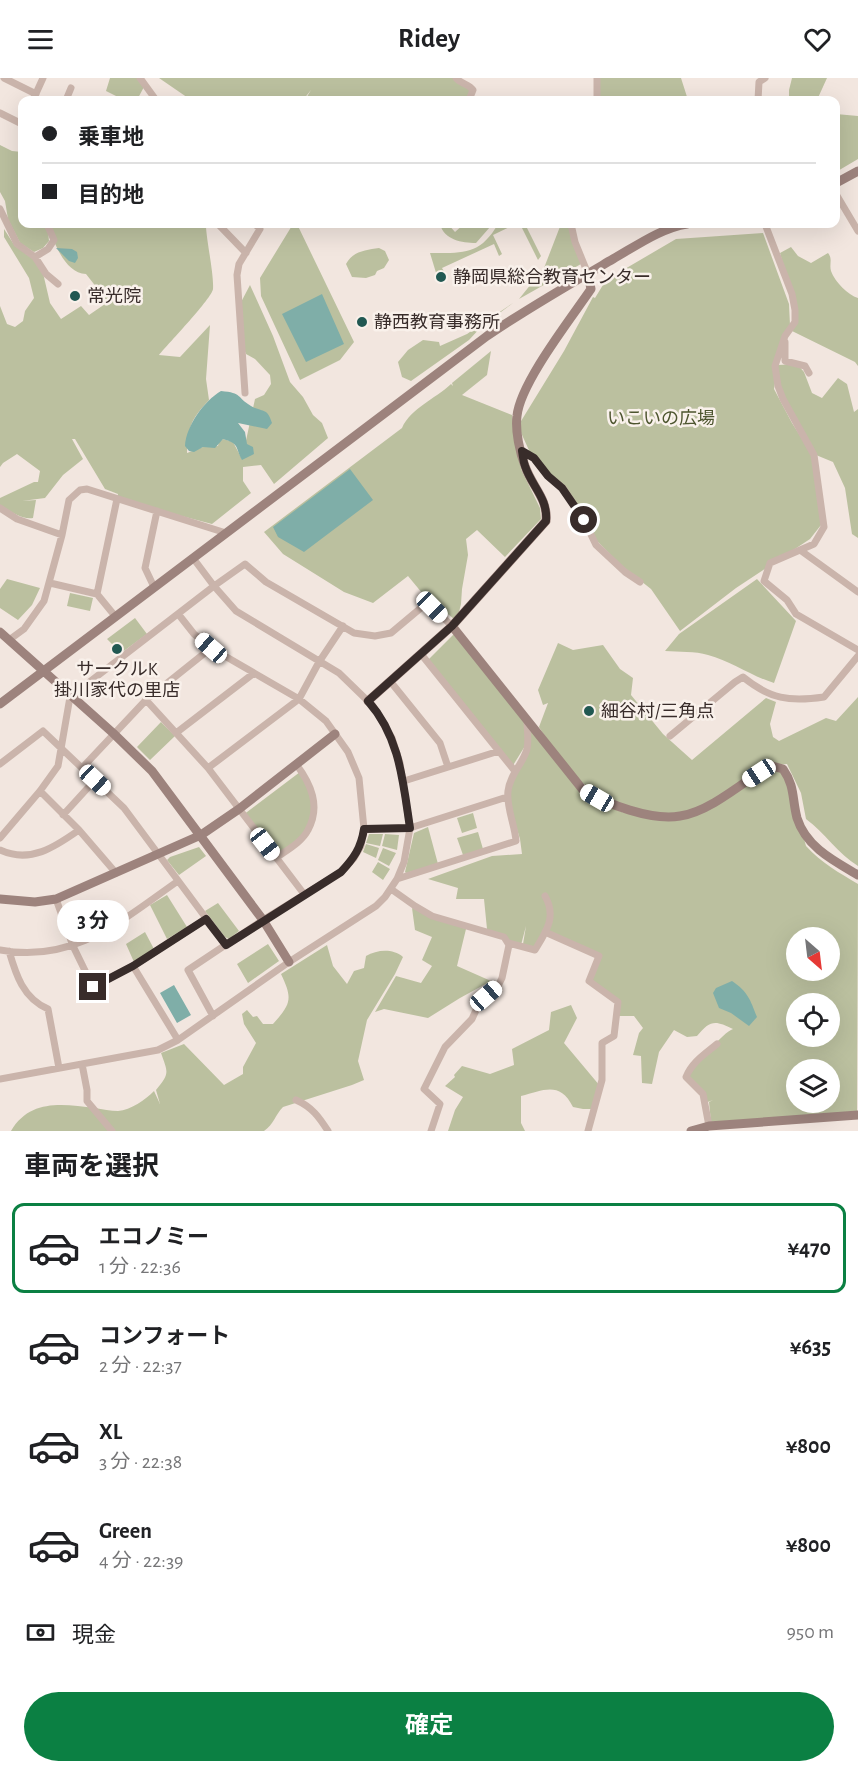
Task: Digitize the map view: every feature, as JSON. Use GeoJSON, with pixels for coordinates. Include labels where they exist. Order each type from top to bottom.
{"type":"FeatureCollection","features":[{"type":"Feature","properties":{"kind":"street"},"geometry":{"type":"LineString","coordinates":[[4,78],[32,96]]}},
{"type":"Feature","properties":{"kind":"street"},"geometry":{"type":"LineString","coordinates":[[34,96],[43,78]]}},
{"type":"Feature","properties":{"kind":"street"},"geometry":{"type":"LineString","coordinates":[[140,78],[153,96]]}},
{"type":"Feature","properties":{"kind":"street"},"geometry":{"type":"LineString","coordinates":[[456,78],[461,84],[470,86],[473,90],[471,96]]}},
{"type":"Feature","properties":{"kind":"street"},"geometry":{"type":"LineString","coordinates":[[597,78],[597,96]]}},
{"type":"Feature","properties":{"kind":"street"},"geometry":{"type":"LineString","coordinates":[[758,96],[759,82],[765,78]]}},
{"type":"Feature","properties":{"kind":"street"},"geometry":{"type":"LineString","coordinates":[[68,96],[71,88]]}},
{"type":"Feature","properties":{"kind":"street"},"geometry":{"type":"LineString","coordinates":[[0,113],[18,122]]}},
{"type":"Feature","properties":{"kind":"street"},"geometry":{"type":"LineString","coordinates":[[840,181],[858,171]]}},
{"type":"Feature","properties":{"kind":"street"},"geometry":{"type":"LineString","coordinates":[[840,201],[858,231]]}},
{"type":"Feature","properties":{"kind":"street"},"geometry":{"type":"LineString","coordinates":[[0,209],[16,244],[35,257],[46,274],[58,284]]}},
{"type":"Feature","properties":{"kind":"street"},"geometry":{"type":"LineString","coordinates":[[35,257],[48,249],[54,240],[49,228]]}},
{"type":"Feature","properties":{"kind":"street"},"geometry":{"type":"LineString","coordinates":[[222,228],[246,253]]}},
{"type":"Feature","properties":{"kind":"street"},"geometry":{"type":"LineString","coordinates":[[245,393],[237,275],[238,264],[259,228]]}},
{"type":"Feature","properties":{"kind":"street"},"geometry":{"type":"LineString","coordinates":[[368,701],[452,626],[546,521],[547,510],[543,498],[525,467],[517,416],[521,400],[555,340],[591,289],[572,228]]}},
{"type":"Feature","properties":{"kind":"street"},"geometry":{"type":"LineString","coordinates":[[0,704],[487,336],[521,313],[588,274],[663,231],[673,228]]}},
{"type":"Feature","properties":{"kind":"street"},"geometry":{"type":"LineString","coordinates":[[767,228],[792,294],[795,310],[795,322],[785,336],[776,366],[778,386],[814,456],[824,527],[814,544],[770,563],[764,581],[787,600],[796,614],[858,650]]}},
{"type":"Feature","properties":{"kind":"street"},"geometry":{"type":"LineString","coordinates":[[785,336],[785,361],[805,366],[810,373]]}},
{"type":"Feature","properties":{"kind":"street"},"geometry":{"type":"LineString","coordinates":[[522,451],[534,458],[548,476],[562,488],[584,520],[596,545],[625,572],[640,582]]}},
{"type":"Feature","properties":{"kind":"street"},"geometry":{"type":"LineString","coordinates":[[9,640],[24,629],[44,601],[69,500],[80,490],[87,489],[226,533]]}},
{"type":"Feature","properties":{"kind":"street"},"geometry":{"type":"LineString","coordinates":[[97,594],[117,499]]}},
{"type":"Feature","properties":{"kind":"street"},"geometry":{"type":"LineString","coordinates":[[0,508],[17,519],[62,535]]}},
{"type":"Feature","properties":{"kind":"street"},"geometry":{"type":"LineString","coordinates":[[154,587],[145,568],[157,511]]}},
{"type":"Feature","properties":{"kind":"street"},"geometry":{"type":"LineString","coordinates":[[800,550],[858,592]]}},
{"type":"Feature","properties":{"kind":"street"},"geometry":{"type":"LineString","coordinates":[[0,1079],[158,1050],[178,1040],[289,962],[376,906],[391,889],[404,862],[410,828],[404,781],[392,738],[368,701],[339,673],[236,611],[193,558]]}},
{"type":"Feature","properties":{"kind":"street"},"geometry":{"type":"LineString","coordinates":[[0,837],[40,791],[58,766],[70,697],[245,564],[266,582],[354,633],[375,636],[391,633],[422,607],[432,607],[452,626],[583,790],[597,798],[649,815],[679,816],[720,799],[764,769],[772,766],[783,768],[791,780],[797,818],[803,831],[831,860],[858,874]]}},
{"type":"Feature","properties":{"kind":"street"},"geometry":{"type":"LineString","coordinates":[[50,583],[97,594],[115,616]]}},
{"type":"Feature","properties":{"kind":"street"},"geometry":{"type":"LineString","coordinates":[[179,615],[194,634],[211,648],[299,699],[326,721],[348,752],[359,778],[364,829],[361,846],[341,872],[262,920],[188,970],[213,1016]]}},
{"type":"Feature","properties":{"kind":"street"},"geometry":{"type":"LineString","coordinates":[[208,768],[299,699],[319,662],[343,626]]}},
{"type":"Feature","properties":{"kind":"street"},"geometry":{"type":"LineString","coordinates":[[0,632],[152,771],[262,920],[289,962]]}},
{"type":"Feature","properties":{"kind":"street"},"geometry":{"type":"LineString","coordinates":[[82,768],[146,700],[211,648]]}},
{"type":"Feature","properties":{"kind":"street"},"geometry":{"type":"LineString","coordinates":[[421,654],[514,770]]}},
{"type":"Feature","properties":{"kind":"street"},"geometry":{"type":"LineString","coordinates":[[670,736],[735,682],[743,678],[760,691],[773,696],[804,699],[824,697],[858,656]]}},
{"type":"Feature","properties":{"kind":"street"},"geometry":{"type":"LineString","coordinates":[[176,733],[254,673]]}},
{"type":"Feature","properties":{"kind":"street"},"geometry":{"type":"LineString","coordinates":[[390,681],[440,743],[448,767]]}},
{"type":"Feature","properties":{"kind":"street"},"geometry":{"type":"LineString","coordinates":[[146,700],[208,768],[304,894]]}},
{"type":"Feature","properties":{"kind":"street"},"geometry":{"type":"LineString","coordinates":[[397,879],[516,841],[507,797],[514,770],[527,748],[527,721]]}},
{"type":"Feature","properties":{"kind":"street"},"geometry":{"type":"LineString","coordinates":[[0,764],[43,731],[124,808],[226,945]]}},
{"type":"Feature","properties":{"kind":"street"},"geometry":{"type":"LineString","coordinates":[[0,899],[35,902],[56,899],[201,836],[335,734]]}},
{"type":"Feature","properties":{"kind":"street"},"geometry":{"type":"LineString","coordinates":[[404,781],[499,751]]}},
{"type":"Feature","properties":{"kind":"street"},"geometry":{"type":"LineString","coordinates":[[276,858],[300,841],[308,830],[313,813],[314,798],[308,781],[296,764]]}},
{"type":"Feature","properties":{"kind":"street"},"geometry":{"type":"LineString","coordinates":[[63,814],[95,780]]}},
{"type":"Feature","properties":{"kind":"street"},"geometry":{"type":"LineString","coordinates":[[40,791],[79,830],[116,873]]}},
{"type":"Feature","properties":{"kind":"street"},"geometry":{"type":"LineString","coordinates":[[364,829],[410,828],[507,797]]}},
{"type":"Feature","properties":{"kind":"street"},"geometry":{"type":"LineString","coordinates":[[0,850],[18,856],[41,853],[56,847],[79,830]]}},
{"type":"Feature","properties":{"kind":"street"},"geometry":{"type":"LineString","coordinates":[[0,950],[50,951],[72,946],[102,933],[178,881]]}},
{"type":"Feature","properties":{"kind":"street"},"geometry":{"type":"LineString","coordinates":[[391,889],[432,916],[504,937],[508,943],[535,950],[550,923],[550,905],[545,896]]}},
{"type":"Feature","properties":{"kind":"street"},"geometry":{"type":"LineString","coordinates":[[56,899],[72,946],[93,987],[133,966],[206,919]]}},
{"type":"Feature","properties":{"kind":"street"},"geometry":{"type":"LineString","coordinates":[[546,932],[599,956],[589,981],[618,1002],[614,1036],[602,1043],[602,1080],[588,1131]]}},
{"type":"Feature","properties":{"kind":"street"},"geometry":{"type":"LineString","coordinates":[[431,1131],[440,1104],[424,1089],[445,1047],[472,1019],[486,996],[498,986],[502,978],[508,943]]}},
{"type":"Feature","properties":{"kind":"street"},"geometry":{"type":"LineString","coordinates":[[9,951],[23,990],[49,1011],[59,1068]]}},
{"type":"Feature","properties":{"kind":"street"},"geometry":{"type":"LineString","coordinates":[[133,966],[178,1040]]}},
{"type":"Feature","properties":{"kind":"street"},"geometry":{"type":"LineString","coordinates":[[709,1126],[703,1094],[686,1077],[698,1060],[717,1044]]}},
{"type":"Feature","properties":{"kind":"street"},"geometry":{"type":"LineString","coordinates":[[82,1064],[87,1101],[112,1131]]}},
{"type":"Feature","properties":{"kind":"street"},"geometry":{"type":"LineString","coordinates":[[296,1100],[308,1105],[328,1131]]}},
{"type":"Feature","properties":{"kind":"street"},"geometry":{"type":"LineString","coordinates":[[691,1131],[709,1126],[858,1115]]}},
{"type":"Feature","properties":{"kind":"street"},"geometry":{"type":"LineString","coordinates":[[768,1121],[772,1131]]}},
{"type":"Feature","properties":{"kind":"green space"},"geometry":{"type":"Polygon","coordinates":[[[110,78],[139,78],[145,85],[139,96],[116,96],[106,91],[110,78]]]}},
{"type":"Feature","properties":{"kind":"green space"},"geometry":{"type":"Polygon","coordinates":[[[159,78],[459,78],[471,88],[468,96],[307,96],[311,90],[306,96],[185,96],[159,78]]]}},
{"type":"Feature","properties":{"kind":"green space"},"geometry":{"type":"Polygon","coordinates":[[[597,78],[681,78],[687,96],[598,96],[597,78]]]}},
{"type":"Feature","properties":{"kind":"green space"},"geometry":{"type":"Polygon","coordinates":[[[792,78],[827,78],[819,96],[789,96],[792,78]]]}},
{"type":"Feature","properties":{"kind":"green space"},"geometry":{"type":"Polygon","coordinates":[[[840,114],[858,116],[858,159],[840,170],[840,114]]]}},
{"type":"Feature","properties":{"kind":"green space"},"geometry":{"type":"Polygon","coordinates":[[[0,145],[18,152],[18,228],[46,228],[49,241],[43,248],[34,252],[20,243],[8,219],[5,201],[0,192],[0,145]]]}},
{"type":"Feature","properties":{"kind":"green space"},"geometry":{"type":"Polygon","coordinates":[[[49,228],[206,228],[213,289],[198,311],[159,355],[180,357],[210,325],[206,379],[209,400],[192,424],[188,436],[187,453],[203,447],[218,446],[223,439],[233,442],[242,459],[255,399],[264,395],[271,384],[270,375],[255,359],[246,354],[241,342],[239,306],[250,285],[273,336],[290,382],[303,397],[313,415],[322,423],[328,438],[274,484],[261,465],[243,467],[243,481],[251,493],[212,524],[117,499],[118,494],[105,489],[75,439],[72,439],[83,459],[63,475],[45,498],[22,501],[36,500],[33,518],[20,516],[0,505],[0,498],[38,482],[40,471],[17,454],[0,467],[0,306],[7,324],[15,327],[23,321],[25,311],[34,298],[29,278],[4,237],[4,229],[13,243],[32,255],[43,273],[50,303],[61,319],[81,306],[89,315],[108,302],[86,274],[78,272],[66,262],[49,228]]]}},
{"type":"Feature","properties":{"kind":"green space"},"geometry":{"type":"Polygon","coordinates":[[[291,228],[299,228],[354,342],[340,360],[300,380],[261,296],[260,278],[291,228]]]}},
{"type":"Feature","properties":{"kind":"green space"},"geometry":{"type":"Polygon","coordinates":[[[452,228],[455,232],[460,228],[489,228],[476,243],[449,237],[442,229],[452,228]]]}},
{"type":"Feature","properties":{"kind":"green space"},"geometry":{"type":"Polygon","coordinates":[[[495,228],[508,228],[493,235],[502,254],[499,256],[494,244],[442,268],[445,273],[437,276],[430,253],[470,250],[485,242],[495,228]]]}},
{"type":"Feature","properties":{"kind":"green space"},"geometry":{"type":"Polygon","coordinates":[[[522,228],[527,228],[541,256],[538,260],[522,228]]]}},
{"type":"Feature","properties":{"kind":"green space"},"geometry":{"type":"Polygon","coordinates":[[[559,228],[569,228],[581,264],[519,299],[544,268],[559,228]]]}},
{"type":"Feature","properties":{"kind":"green space","name":"いこいの広場"},"geometry":{"type":"Polygon","coordinates":[[[763,233],[789,304],[790,325],[778,365],[797,364],[804,372],[812,393],[822,398],[838,378],[847,384],[854,412],[858,409],[858,538],[852,534],[845,488],[833,462],[816,455],[783,399],[776,376],[774,389],[813,456],[821,525],[810,539],[736,588],[680,631],[651,589],[622,566],[598,542],[592,534],[585,515],[564,487],[532,457],[518,426],[564,351],[593,297],[595,298],[606,280],[676,239],[763,233]]]}},
{"type":"Feature","properties":{"kind":"green space"},"geometry":{"type":"Polygon","coordinates":[[[791,247],[798,256],[811,263],[828,253],[831,271],[839,284],[858,298],[858,366],[855,362],[792,331],[795,310],[780,253],[791,247]]]}},
{"type":"Feature","properties":{"kind":"green space"},"geometry":{"type":"Polygon","coordinates":[[[379,248],[385,251],[389,260],[384,268],[366,278],[352,277],[346,264],[352,256],[379,248]]]}},
{"type":"Feature","properties":{"kind":"green space"},"geometry":{"type":"Polygon","coordinates":[[[513,303],[482,326],[469,340],[411,381],[402,377],[398,362],[408,350],[423,340],[439,342],[440,346],[467,334],[513,303]]]}},
{"type":"Feature","properties":{"kind":"green space"},"geometry":{"type":"Polygon","coordinates":[[[491,351],[487,375],[462,395],[512,415],[521,469],[540,508],[541,519],[505,557],[477,530],[466,539],[468,555],[461,604],[454,619],[427,599],[408,576],[373,603],[344,592],[283,554],[264,532],[402,428],[417,409],[451,384],[453,386],[452,383],[491,351]]]}},
{"type":"Feature","properties":{"kind":"green space"},"geometry":{"type":"Polygon","coordinates":[[[7,579],[40,588],[32,605],[18,620],[0,608],[0,589],[7,579]]]}},
{"type":"Feature","properties":{"kind":"green space"},"geometry":{"type":"Polygon","coordinates":[[[757,579],[796,621],[774,683],[708,655],[665,651],[679,634],[757,579]]]}},
{"type":"Feature","properties":{"kind":"green space"},"geometry":{"type":"Polygon","coordinates":[[[70,593],[93,598],[90,611],[67,606],[70,593]]]}},
{"type":"Feature","properties":{"kind":"green space"},"geometry":{"type":"Polygon","coordinates":[[[135,618],[147,634],[121,653],[107,639],[135,618]]]}},
{"type":"Feature","properties":{"kind":"green space"},"geometry":{"type":"Polygon","coordinates":[[[454,634],[550,744],[539,727],[548,703],[543,705],[538,690],[558,643],[573,650],[603,645],[620,669],[633,678],[631,695],[663,734],[692,760],[766,698],[776,702],[770,724],[773,737],[779,741],[826,718],[836,721],[858,697],[858,866],[844,856],[806,819],[801,793],[787,764],[767,766],[786,773],[806,846],[824,863],[858,884],[857,1112],[711,1122],[709,1102],[713,1100],[705,1103],[702,1094],[686,1077],[716,1043],[733,1029],[713,1023],[697,1036],[687,1037],[674,1030],[659,1052],[652,1084],[642,1083],[641,1056],[633,1055],[639,1033],[643,1028],[634,1016],[616,1016],[619,1001],[588,982],[599,956],[547,933],[534,947],[523,944],[526,926],[521,945],[510,943],[487,929],[484,899],[456,899],[458,888],[428,879],[492,856],[522,854],[520,839],[507,797],[522,761],[525,746],[512,767],[427,661],[454,634]],[[567,769],[585,789],[601,801],[625,813],[591,790],[567,769]]]}},
{"type":"Feature","properties":{"kind":"green space"},"geometry":{"type":"Polygon","coordinates":[[[161,722],[175,736],[150,760],[137,747],[161,722]]]}},
{"type":"Feature","properties":{"kind":"green space"},"geometry":{"type":"Polygon","coordinates":[[[300,772],[313,798],[309,829],[276,858],[243,815],[300,772]]]}},
{"type":"Feature","properties":{"kind":"green space"},"geometry":{"type":"Polygon","coordinates":[[[473,813],[477,828],[462,833],[457,818],[473,813]]]}},
{"type":"Feature","properties":{"kind":"green space"},"geometry":{"type":"Polygon","coordinates":[[[428,827],[438,864],[406,873],[414,833],[428,827]]]}},
{"type":"Feature","properties":{"kind":"green space"},"geometry":{"type":"Polygon","coordinates":[[[478,832],[483,849],[463,855],[457,838],[478,832]]]}},
{"type":"Feature","properties":{"kind":"green space"},"geometry":{"type":"Polygon","coordinates":[[[369,834],[383,834],[380,846],[366,843],[369,834]]]}},
{"type":"Feature","properties":{"kind":"green space"},"geometry":{"type":"Polygon","coordinates":[[[385,834],[399,835],[397,850],[382,846],[385,834]]]}},
{"type":"Feature","properties":{"kind":"green space"},"geometry":{"type":"Polygon","coordinates":[[[366,844],[379,848],[376,858],[363,852],[366,844]]]}},
{"type":"Feature","properties":{"kind":"green space"},"geometry":{"type":"Polygon","coordinates":[[[199,847],[206,856],[179,875],[167,860],[170,857],[199,847]]]}},
{"type":"Feature","properties":{"kind":"green space"},"geometry":{"type":"Polygon","coordinates":[[[383,848],[396,853],[389,866],[378,860],[383,848]]]}},
{"type":"Feature","properties":{"kind":"green space"},"geometry":{"type":"Polygon","coordinates":[[[378,862],[390,869],[383,880],[372,872],[378,862]]]}},
{"type":"Feature","properties":{"kind":"green space"},"geometry":{"type":"Polygon","coordinates":[[[167,895],[187,927],[167,939],[150,905],[167,895]]]}},
{"type":"Feature","properties":{"kind":"green space"},"geometry":{"type":"Polygon","coordinates":[[[218,903],[239,931],[229,939],[205,911],[218,903]]]}},
{"type":"Feature","properties":{"kind":"green space"},"geometry":{"type":"Polygon","coordinates":[[[412,908],[466,929],[457,966],[491,981],[428,1018],[384,1009],[375,1012],[396,976],[421,983],[432,966],[422,960],[432,937],[415,930],[412,908]]]}},
{"type":"Feature","properties":{"kind":"green space"},"geometry":{"type":"Polygon","coordinates":[[[145,932],[154,949],[134,962],[126,944],[145,932]]]}},
{"type":"Feature","properties":{"kind":"green space"},"geometry":{"type":"Polygon","coordinates":[[[268,944],[279,961],[248,983],[237,964],[268,944]]]}},
{"type":"Feature","properties":{"kind":"green space"},"geometry":{"type":"Polygon","coordinates":[[[327,945],[333,966],[347,984],[354,971],[364,968],[366,956],[384,951],[394,952],[403,957],[367,1020],[358,1061],[364,1080],[283,1107],[264,1131],[11,1131],[28,1113],[48,1106],[71,1105],[118,1111],[138,1104],[154,1091],[160,1104],[156,1090],[166,1076],[161,1053],[184,1044],[224,1085],[243,1074],[243,1067],[256,1043],[244,1024],[242,1014],[247,1010],[253,1017],[257,1016],[263,1024],[273,1024],[284,1011],[288,1001],[281,974],[327,945]]]}},
{"type":"Feature","properties":{"kind":"green space"},"geometry":{"type":"Polygon","coordinates":[[[571,1005],[577,1018],[564,1043],[600,1086],[594,1109],[573,1107],[563,1093],[544,1090],[521,1096],[521,1123],[525,1131],[448,1131],[455,1110],[463,1097],[445,1086],[462,1066],[490,1074],[514,1065],[512,1049],[549,1030],[551,1012],[571,1005]]]}},
{"type":"Feature","properties":{"kind":"water"},"geometry":{"type":"Polygon","coordinates":[[[56,248],[72,249],[77,252],[78,258],[75,263],[69,261],[56,248]]]}},
{"type":"Feature","properties":{"kind":"water"},"geometry":{"type":"Polygon","coordinates":[[[322,294],[344,344],[306,362],[282,314],[322,294]]]}},
{"type":"Feature","properties":{"kind":"water"},"geometry":{"type":"Polygon","coordinates":[[[221,391],[236,394],[251,406],[266,412],[272,423],[267,429],[238,423],[245,432],[247,444],[253,447],[254,454],[242,460],[235,444],[223,439],[215,448],[203,447],[194,452],[189,451],[185,446],[192,422],[208,401],[221,391]]]}},
{"type":"Feature","properties":{"kind":"water"},"geometry":{"type":"Polygon","coordinates":[[[350,469],[373,500],[304,552],[278,537],[273,527],[350,469]]]}},
{"type":"Feature","properties":{"kind":"water"},"geometry":{"type":"Polygon","coordinates":[[[732,981],[748,996],[757,1017],[749,1026],[731,1013],[719,1008],[713,993],[716,988],[732,981]]]}},
{"type":"Feature","properties":{"kind":"water"},"geometry":{"type":"Polygon","coordinates":[[[174,985],[191,1015],[177,1023],[160,993],[174,985]]]}},
{"type":"Feature","properties":{"kind":"place","name":"静岡県総合教育センター"},"geometry":{"type":"Point","coordinates":[441,277]}},
{"type":"Feature","properties":{"kind":"place","name":"常光院"},"geometry":{"type":"Point","coordinates":[75,296]}},
{"type":"Feature","properties":{"kind":"place","name":"静西教育事務所"},"geometry":{"type":"Point","coordinates":[362,322]}},
{"type":"Feature","properties":{"kind":"place","name":"サークルK 掛川家代の里店"},"geometry":{"type":"Point","coordinates":[117,649]}},
{"type":"Feature","properties":{"kind":"place","name":"細谷村/三角点"},"geometry":{"type":"Point","coordinates":[589,711]}},
{"type":"Feature","properties":{"kind":"route"},"geometry":{"type":"LineString","coordinates":[[93,987],[133,966],[206,919],[226,945],[262,920],[341,872],[361,846],[364,829],[410,828],[404,781],[392,738],[368,701],[452,626],[546,521],[547,510],[543,498],[525,467],[522,451],[534,458],[548,476],[562,488],[584,520]]}}]}
